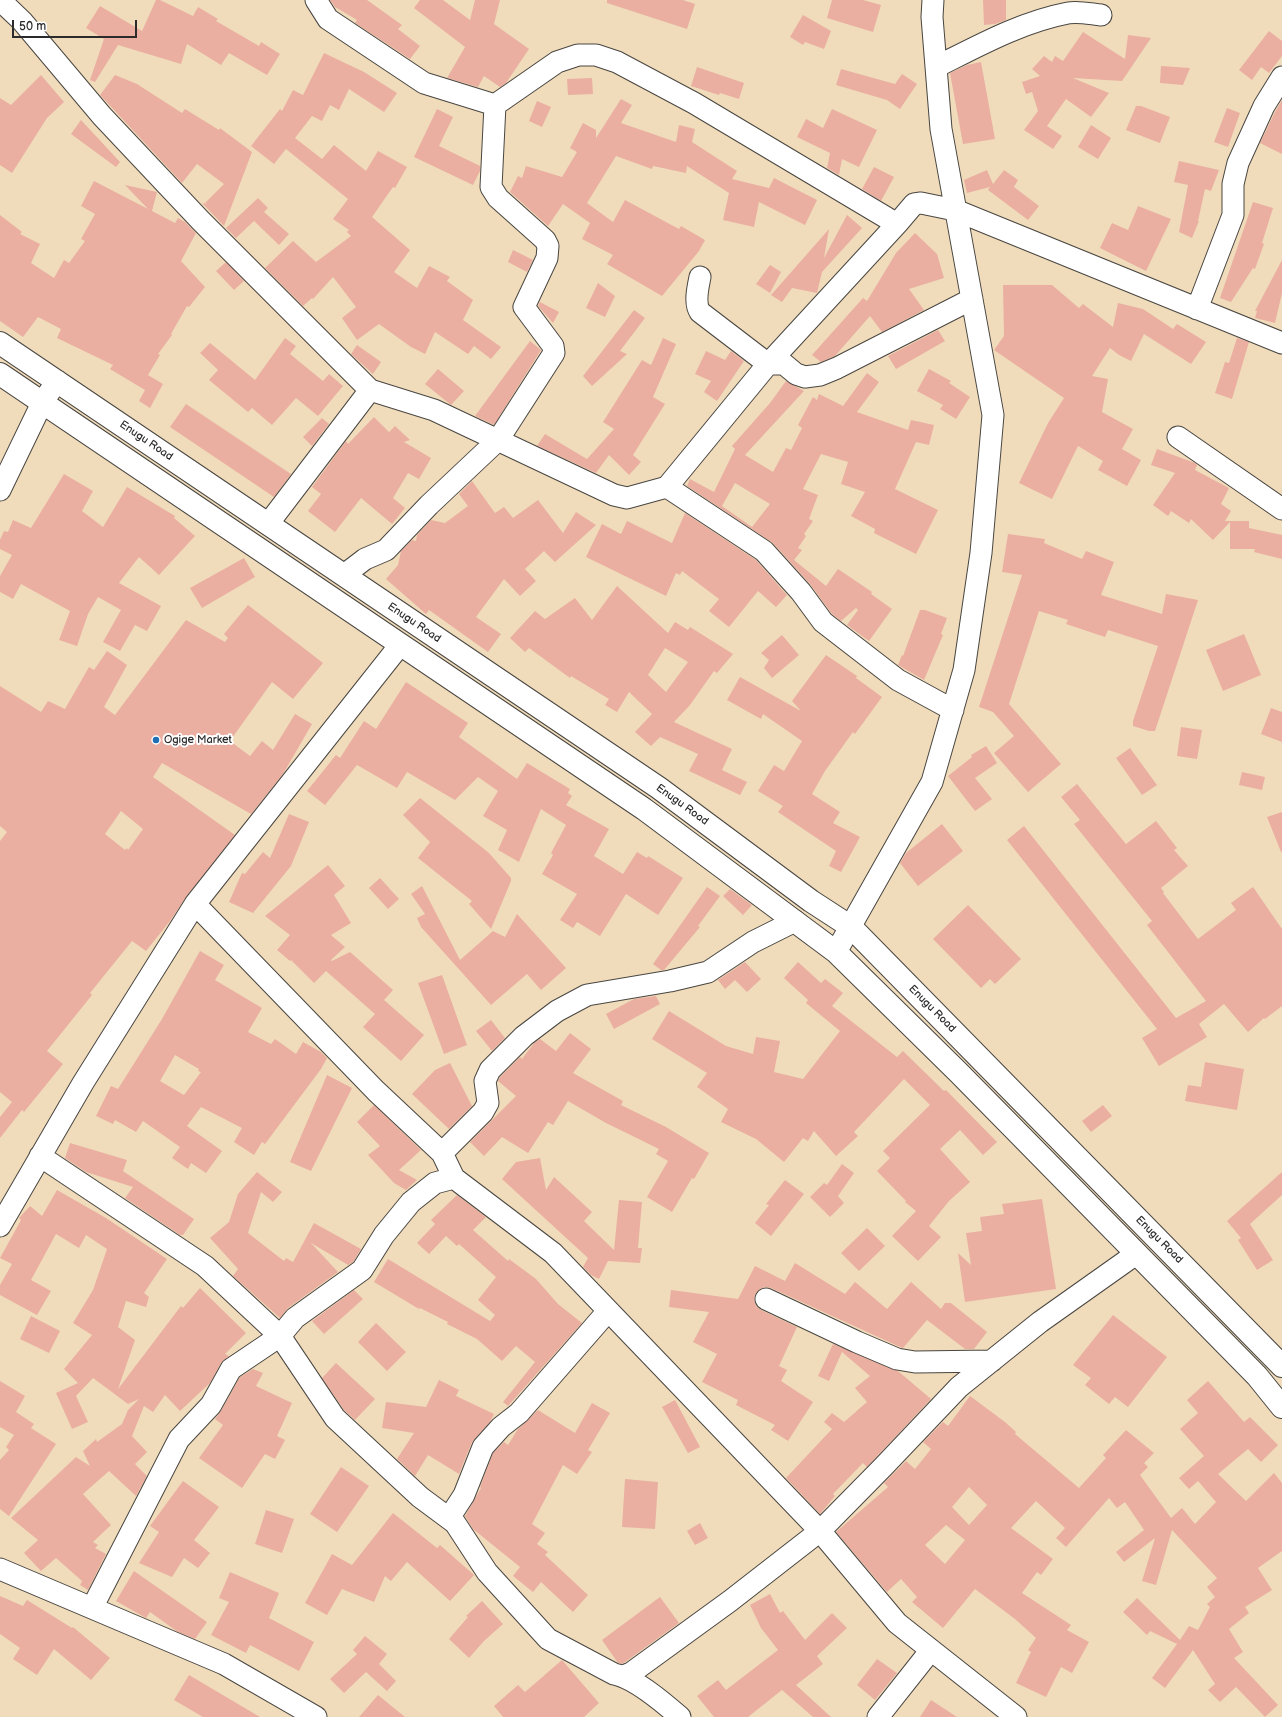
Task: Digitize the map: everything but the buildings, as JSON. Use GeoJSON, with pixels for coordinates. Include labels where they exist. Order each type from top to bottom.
{"type":"FeatureCollection","features":[{"type":"Feature","properties":{"kind":"main road","name":"Enugu Road"},"geometry":{"type":"LineString","coordinates":[[0,343],[659,788],[811,901],[851,927],[1278,1354]]}},
{"type":"Feature","properties":{"kind":"main road"},"geometry":{"type":"LineString","coordinates":[[0,374],[644,809],[836,952],[959,1073],[1257,1376],[1282,1407]]}},
{"type":"Feature","properties":{"kind":"street"},"geometry":{"type":"LineString","coordinates":[[0,0],[22,21],[102,116],[201,221],[370,390],[434,410],[614,494],[627,498],[667,487],[768,364],[914,204],[921,203],[955,210],[1282,343]]}},
{"type":"Feature","properties":{"kind":"street"},"geometry":{"type":"LineString","coordinates":[[316,0],[328,19],[424,83],[495,105]]}},
{"type":"Feature","properties":{"kind":"street"},"geometry":{"type":"LineString","coordinates":[[836,952],[932,782],[964,670],[981,553],[993,415],[941,129],[932,0]]}},
{"type":"Feature","properties":{"kind":"street"},"geometry":{"type":"LineString","coordinates":[[936,67],[1006,33],[1031,24],[1069,13],[1101,15]]}},
{"type":"Feature","properties":{"kind":"street"},"geometry":{"type":"LineString","coordinates":[[495,105],[557,62],[578,55],[596,55],[603,57],[617,62],[694,103],[897,224]]}},
{"type":"Feature","properties":{"kind":"street"},"geometry":{"type":"LineString","coordinates":[[1197,309],[1233,215],[1233,184],[1238,163],[1264,106],[1282,77]]}},
{"type":"Feature","properties":{"kind":"street"},"geometry":{"type":"LineString","coordinates":[[344,575],[365,559],[386,550],[430,505],[498,440],[554,353],[553,346],[524,307],[547,258],[548,246],[545,240],[498,198],[491,187],[495,105]]}},
{"type":"Feature","properties":{"kind":"street"},"geometry":{"type":"LineString","coordinates":[[700,277],[697,308],[700,312],[768,364],[784,364],[796,374],[805,377],[820,375],[837,368],[972,298]]}},
{"type":"Feature","properties":{"kind":"street"},"geometry":{"type":"LineString","coordinates":[[0,490],[42,403],[57,381]]}},
{"type":"Feature","properties":{"kind":"street"},"geometry":{"type":"LineString","coordinates":[[268,524],[370,390]]}},
{"type":"Feature","properties":{"kind":"street"},"geometry":{"type":"LineString","coordinates":[[1178,437],[1282,509]]}},
{"type":"Feature","properties":{"kind":"street"},"geometry":{"type":"LineString","coordinates":[[667,487],[764,551],[801,592],[823,622],[898,680],[953,710]]}},
{"type":"Feature","properties":{"kind":"street"},"geometry":{"type":"LineString","coordinates":[[0,1226],[40,1156],[195,904],[400,645]]}},
{"type":"Feature","properties":{"kind":"street"},"geometry":{"type":"LineString","coordinates":[[195,904],[376,1091],[442,1153],[454,1178],[553,1253],[820,1530],[897,1623],[1016,1717]]}},
{"type":"Feature","properties":{"kind":"street"},"geometry":{"type":"LineString","coordinates":[[442,1153],[483,1112],[488,1103],[485,1081],[490,1070],[524,1036],[557,1011],[587,995],[670,981],[708,972],[753,942],[795,922]]}},
{"type":"Feature","properties":{"kind":"street"},"geometry":{"type":"LineString","coordinates":[[40,1156],[205,1266],[280,1336],[335,1418],[420,1497],[455,1523],[487,1572],[548,1639],[614,1674],[623,1676],[658,1699],[680,1717]]}},
{"type":"Feature","properties":{"kind":"street"},"geometry":{"type":"LineString","coordinates":[[92,1608],[179,1439],[211,1405],[231,1368],[280,1336],[295,1318],[362,1270],[384,1235],[411,1202],[435,1182],[454,1178]]}},
{"type":"Feature","properties":{"kind":"street"},"geometry":{"type":"LineString","coordinates":[[623,1676],[631,1672],[730,1601],[820,1530],[884,1466],[959,1387],[1040,1322],[1136,1254]]}},
{"type":"Feature","properties":{"kind":"street"},"geometry":{"type":"LineString","coordinates":[[766,1299],[897,1359],[915,1362],[992,1361]]}},
{"type":"Feature","properties":{"kind":"street"},"geometry":{"type":"LineString","coordinates":[[449,1518],[464,1495],[482,1447],[501,1427],[519,1413],[608,1311]]}},
{"type":"Feature","properties":{"kind":"street"},"geometry":{"type":"LineString","coordinates":[[0,1569],[224,1664],[316,1717]]}},
{"type":"Feature","properties":{"kind":"street"},"geometry":{"type":"LineString","coordinates":[[878,1717],[931,1650]]}},
{"type":"Feature","properties":{"kind":"place","name":"Ogige Market"},"geometry":{"type":"Point","coordinates":[156,740]}}]}
